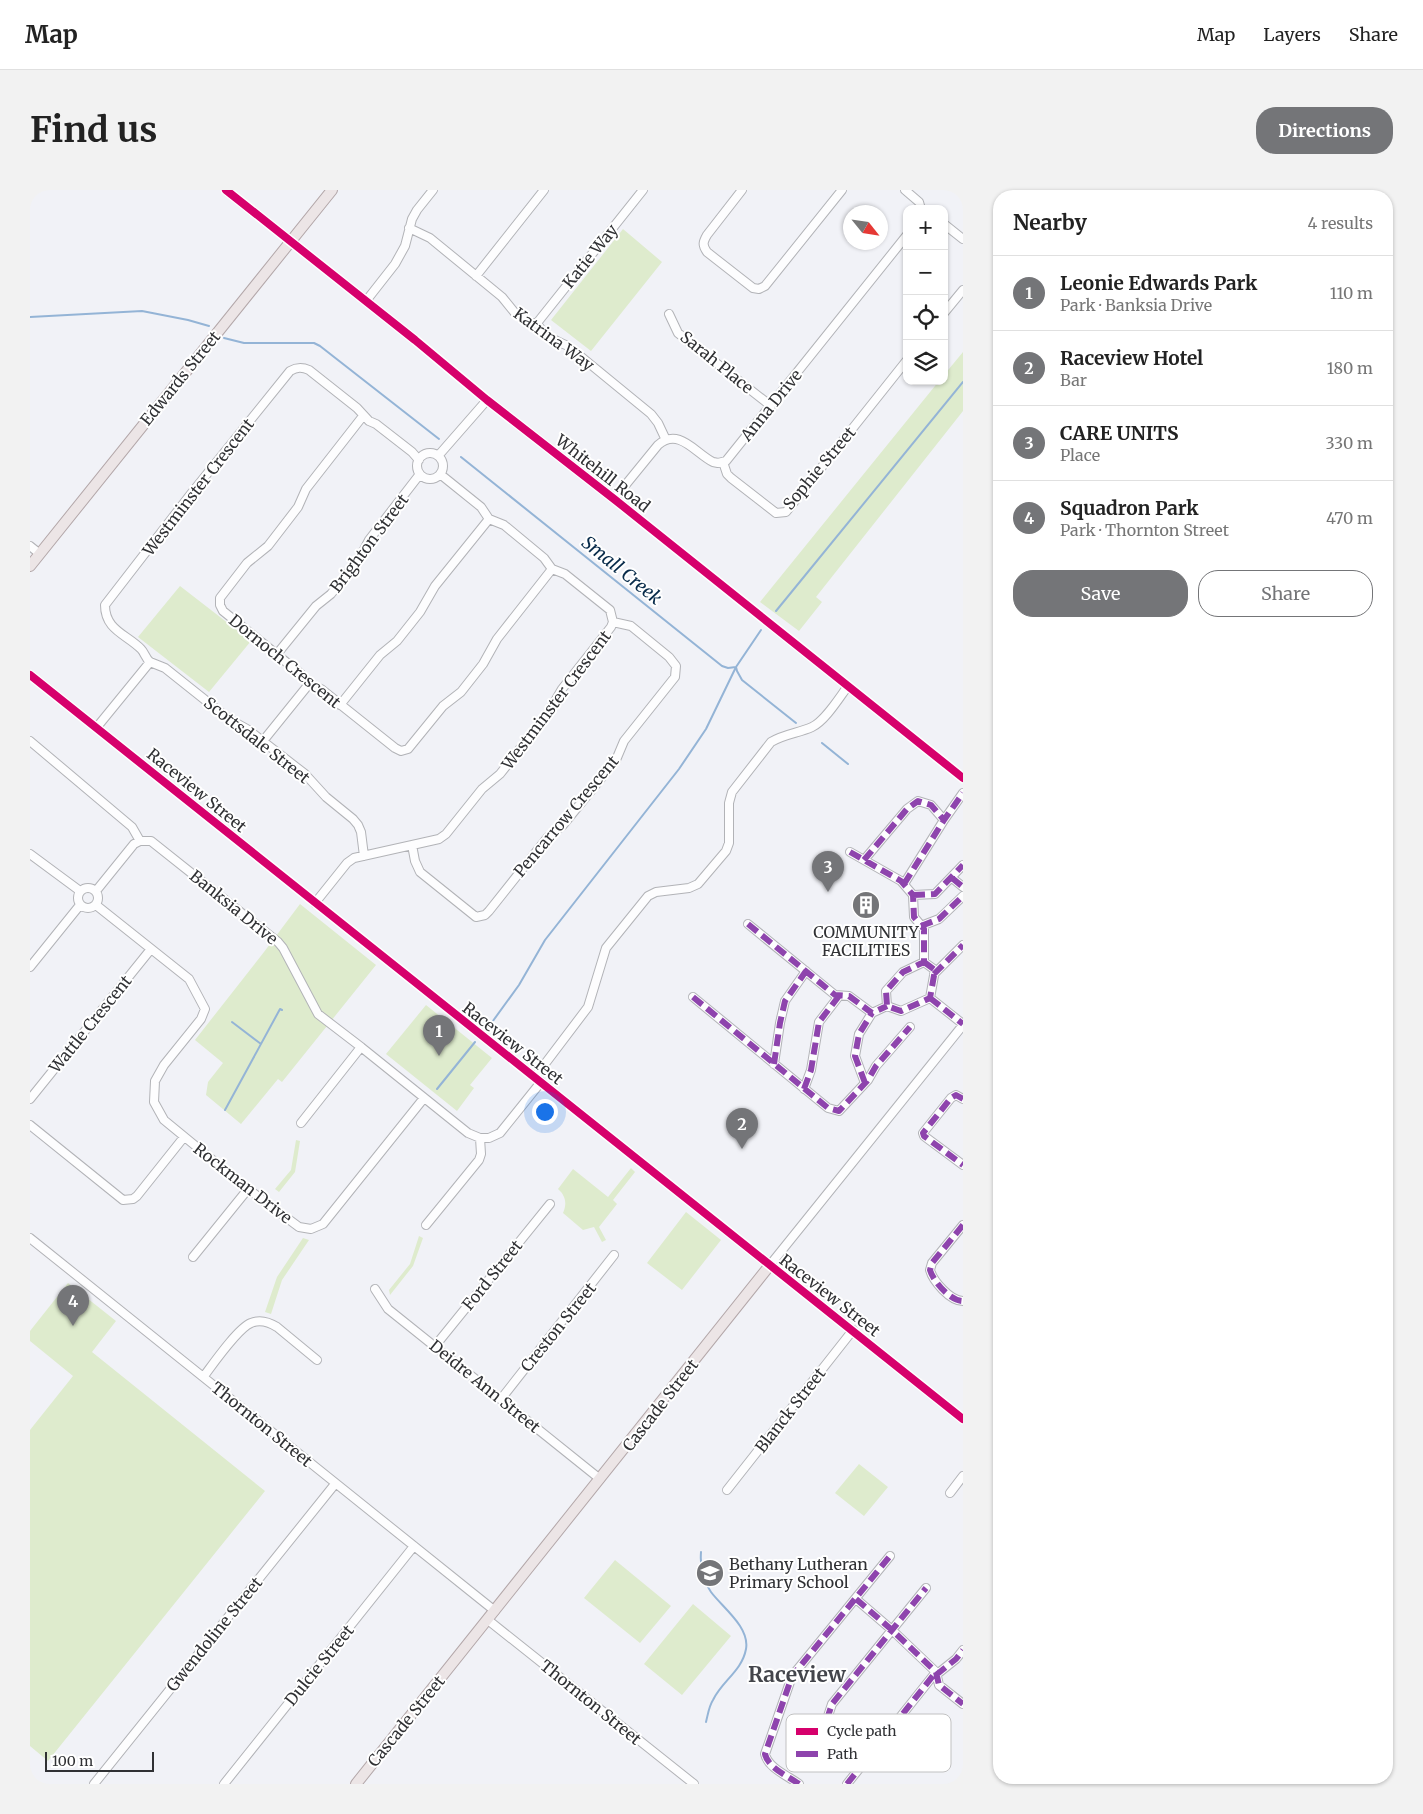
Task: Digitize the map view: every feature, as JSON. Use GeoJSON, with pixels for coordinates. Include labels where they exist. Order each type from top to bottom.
{"type":"FeatureCollection","features":[{"type":"Feature","properties":{"kind":"main road","name":"Edwards Street"},"geometry":{"type":"LineString","coordinates":[[30,566],[332,190]]}},
{"type":"Feature","properties":{"kind":"main road","name":"Cascade Street"},"geometry":{"type":"LineString","coordinates":[[356,1784],[770,1265]]}},
{"type":"Feature","properties":{"kind":"street","name":"Whitehill Road"},"geometry":{"type":"LineString","coordinates":[[226,190],[963,778]]}},
{"type":"Feature","properties":{"kind":"street"},"geometry":{"type":"LineString","coordinates":[[366,302],[395,264],[405,246],[412,219],[433,190]]}},
{"type":"Feature","properties":{"kind":"street"},"geometry":{"type":"LineString","coordinates":[[476,276],[544,190]]}},
{"type":"Feature","properties":{"kind":"street","name":"Katie Way"},"geometry":{"type":"LineString","coordinates":[[537,323],[643,190]]}},
{"type":"Feature","properties":{"kind":"street"},"geometry":{"type":"LineString","coordinates":[[742,190],[707,235],[703,242],[703,247],[753,288],[759,289],[765,286],[842,190]]}},
{"type":"Feature","properties":{"kind":"street"},"geometry":{"type":"LineString","coordinates":[[905,190],[920,205]]}},
{"type":"Feature","properties":{"kind":"street"},"geometry":{"type":"LineString","coordinates":[[948,227],[963,239]]}},
{"type":"Feature","properties":{"kind":"street","name":"Katrina Way"},"geometry":{"type":"LineString","coordinates":[[409,228],[430,238],[502,297],[516,313],[530,323],[537,323],[542,332],[552,340],[568,346],[655,418],[666,440]]}},
{"type":"Feature","properties":{"kind":"street","name":"Anna Drive"},"geometry":{"type":"LineString","coordinates":[[723,462],[730,457],[903,240]]}},
{"type":"Feature","properties":{"kind":"street"},"geometry":{"type":"LineString","coordinates":[[948,308],[963,290]]}},
{"type":"Feature","properties":{"kind":"street","name":"Sarah Place"},"geometry":{"type":"LineString","coordinates":[[668,314],[678,333],[771,406]]}},
{"type":"Feature","properties":{"kind":"street","name":"Sophie Street"},"geometry":{"type":"LineString","coordinates":[[723,462],[727,474],[731,478],[776,513],[786,512],[903,365]]}},
{"type":"Feature","properties":{"kind":"street","name":"Westminster Crescent"},"geometry":{"type":"LineString","coordinates":[[150,662],[146,659],[143,650],[111,626],[105,615],[105,605],[283,378],[296,368],[302,367],[310,370],[357,408],[363,416],[412,452],[419,460]]}},
{"type":"Feature","properties":{"kind":"street"},"geometry":{"type":"LineString","coordinates":[[438,456],[487,400]]}},
{"type":"Feature","properties":{"kind":"street","name":"Dornoch Crescent"},"geometry":{"type":"LineString","coordinates":[[363,416],[306,489],[298,507],[268,546],[247,563],[220,598],[220,605],[223,611],[301,674],[309,684],[321,689],[395,748],[401,751],[408,749],[443,706],[461,692],[478,671],[497,639],[552,569]]}},
{"type":"Feature","properties":{"kind":"street"},"geometry":{"type":"LineString","coordinates":[[614,499],[658,445],[666,440],[682,440],[709,460],[718,463],[723,462]]}},
{"type":"Feature","properties":{"kind":"street"},"geometry":{"type":"LineString","coordinates":[[426,454],[438,456],[443,466],[440,474],[431,479],[426,479],[420,474],[417,467],[419,460],[426,454]]}},
{"type":"Feature","properties":{"kind":"street","name":"Brighton Street"},"geometry":{"type":"LineString","coordinates":[[277,654],[316,606],[331,594],[359,559],[369,540],[420,474]]}},
{"type":"Feature","properties":{"kind":"street","name":"Westminster Crescent"},"geometry":{"type":"LineString","coordinates":[[315,903],[347,863],[354,858],[439,839],[446,834],[482,789],[500,774],[548,713],[562,689],[612,626],[610,610],[565,574],[552,569],[544,558],[504,525],[489,518],[481,507],[440,474]]}},
{"type":"Feature","properties":{"kind":"street"},"geometry":{"type":"LineString","coordinates":[[340,705],[380,655],[397,641],[420,612],[435,586],[489,518]]}},
{"type":"Feature","properties":{"kind":"street"},"geometry":{"type":"LineString","coordinates":[[30,546],[40,554]]}},
{"type":"Feature","properties":{"kind":"street","name":"Pencarrow Crescent"},"geometry":{"type":"LineString","coordinates":[[412,845],[415,861],[420,872],[476,917],[485,915],[489,911],[547,838],[563,825],[616,760],[624,742],[675,677],[676,666],[669,657],[631,626],[613,622]]}},
{"type":"Feature","properties":{"kind":"street"},"geometry":{"type":"LineString","coordinates":[[97,727],[150,662]]}},
{"type":"Feature","properties":{"kind":"street","name":"Scottsdale Street"},"geometry":{"type":"LineString","coordinates":[[150,662],[165,668],[229,719],[247,729],[305,774],[326,796],[353,818],[360,832],[364,856]]}},
{"type":"Feature","properties":{"kind":"street","name":"Raceview Street"},"geometry":{"type":"LineString","coordinates":[[30,670],[48,687],[315,903],[963,1419]]}},
{"type":"Feature","properties":{"kind":"street","name":"Raceview Street"},"geometry":{"type":"LineString","coordinates":[[30,675],[48,687]]}},
{"type":"Feature","properties":{"kind":"street"},"geometry":{"type":"LineString","coordinates":[[263,741],[309,684]]}},
{"type":"Feature","properties":{"kind":"street"},"geometry":{"type":"LineString","coordinates":[[424,1098],[468,1133],[480,1138],[489,1138],[500,1133],[588,1007],[606,948],[648,896],[656,892],[690,888],[698,884],[726,851],[729,843],[729,803],[732,792],[772,742],[813,727],[820,722],[848,686]]}},
{"type":"Feature","properties":{"kind":"street"},"geometry":{"type":"LineString","coordinates":[[30,741],[132,827],[140,841],[134,844],[96,891]]}},
{"type":"Feature","properties":{"kind":"street"},"geometry":{"type":"LineString","coordinates":[[904,884],[963,793]]}},
{"type":"Feature","properties":{"kind":"street"},"geometry":{"type":"LineString","coordinates":[[864,860],[907,809],[918,801],[931,805],[944,820]]}},
{"type":"Feature","properties":{"kind":"street","name":"Banksia Drive"},"geometry":{"type":"LineString","coordinates":[[140,841],[151,841],[278,942],[318,1014],[424,1098]]}},
{"type":"Feature","properties":{"kind":"street"},"geometry":{"type":"LineString","coordinates":[[850,852],[902,881],[912,895],[914,917],[924,929],[924,962]]}},
{"type":"Feature","properties":{"kind":"street"},"geometry":{"type":"LineString","coordinates":[[30,854],[80,891]]}},
{"type":"Feature","properties":{"kind":"street"},"geometry":{"type":"LineString","coordinates":[[912,895],[935,894],[963,866]]}},
{"type":"Feature","properties":{"kind":"street"},"geometry":{"type":"LineString","coordinates":[[952,878],[963,887]]}},
{"type":"Feature","properties":{"kind":"street"},"geometry":{"type":"LineString","coordinates":[[86,888],[96,891],[98,899],[96,905],[90,908],[80,904],[78,898],[80,891],[86,888]]}},
{"type":"Feature","properties":{"kind":"street"},"geometry":{"type":"LineString","coordinates":[[921,926],[939,919],[963,896]]}},
{"type":"Feature","properties":{"kind":"street"},"geometry":{"type":"LineString","coordinates":[[30,967],[80,904]]}},
{"type":"Feature","properties":{"kind":"street","name":"Rockman Drive"},"geometry":{"type":"LineString","coordinates":[[96,905],[190,979],[206,1009],[201,1019],[164,1065],[155,1081],[154,1102],[160,1114],[164,1120],[184,1137],[248,1189],[299,1227],[311,1229],[324,1224],[424,1098]]}},
{"type":"Feature","properties":{"kind":"street"},"geometry":{"type":"LineString","coordinates":[[748,924],[835,995],[849,996],[872,1013]]}},
{"type":"Feature","properties":{"kind":"street"},"geometry":{"type":"LineString","coordinates":[[934,974],[963,945]]}},
{"type":"Feature","properties":{"kind":"street","name":"Wattle Crescent"},"geometry":{"type":"LineString","coordinates":[[30,1099],[151,949]]}},
{"type":"Feature","properties":{"kind":"street"},"geometry":{"type":"LineString","coordinates":[[924,962],[935,970],[930,998]]}},
{"type":"Feature","properties":{"kind":"street"},"geometry":{"type":"LineString","coordinates":[[887,1006],[886,990],[903,972],[924,962]]}},
{"type":"Feature","properties":{"kind":"street"},"geometry":{"type":"LineString","coordinates":[[774,1064],[785,1001],[806,971]]}},
{"type":"Feature","properties":{"kind":"street"},"geometry":{"type":"LineString","coordinates":[[804,1088],[811,1070],[818,1022],[840,996]]}},
{"type":"Feature","properties":{"kind":"street"},"geometry":{"type":"LineString","coordinates":[[692,997],[828,1108],[839,1111],[865,1083],[876,1066],[910,1027]]}},
{"type":"Feature","properties":{"kind":"street"},"geometry":{"type":"LineString","coordinates":[[865,1083],[855,1056],[859,1034],[872,1013],[887,1006],[901,1011],[930,998]]}},
{"type":"Feature","properties":{"kind":"street"},"geometry":{"type":"LineString","coordinates":[[930,998],[963,1024]]}},
{"type":"Feature","properties":{"kind":"street","name":"Cascade Street"},"geometry":{"type":"LineString","coordinates":[[770,1265],[963,1024]]}},
{"type":"Feature","properties":{"kind":"street"},"geometry":{"type":"LineString","coordinates":[[300,1123],[361,1047]]}},
{"type":"Feature","properties":{"kind":"street"},"geometry":{"type":"LineString","coordinates":[[963,1099],[956,1095],[951,1098],[923,1133],[924,1136],[963,1165]]}},
{"type":"Feature","properties":{"kind":"street"},"geometry":{"type":"LineString","coordinates":[[30,1125],[123,1200],[133,1199],[137,1196],[184,1137]]}},
{"type":"Feature","properties":{"kind":"street"},"geometry":{"type":"LineString","coordinates":[[426,1225],[479,1160],[481,1154],[480,1138]]}},
{"type":"Feature","properties":{"kind":"street"},"geometry":{"type":"LineString","coordinates":[[193,1257],[248,1189]]}},
{"type":"Feature","properties":{"kind":"street","name":"Ford Street"},"geometry":{"type":"LineString","coordinates":[[435,1346],[550,1204]]}},
{"type":"Feature","properties":{"kind":"street"},"geometry":{"type":"LineString","coordinates":[[963,1225],[932,1264],[930,1270],[931,1275],[941,1287],[957,1300],[963,1301]]}},
{"type":"Feature","properties":{"kind":"street","name":"Thornton Street"},"geometry":{"type":"LineString","coordinates":[[30,1238],[495,1611]]}},
{"type":"Feature","properties":{"kind":"street","name":"Creston Street"},"geometry":{"type":"LineString","coordinates":[[501,1398],[614,1254]]}},
{"type":"Feature","properties":{"kind":"street","name":"Deidre Ann Street"},"geometry":{"type":"LineString","coordinates":[[375,1289],[388,1309],[600,1479]]}},
{"type":"Feature","properties":{"kind":"street"},"geometry":{"type":"LineString","coordinates":[[204,1376],[246,1325],[258,1321],[271,1323],[317,1360]]}},
{"type":"Feature","properties":{"kind":"street","name":"Blanck Street"},"geometry":{"type":"LineString","coordinates":[[727,1490],[853,1330]]}},
{"type":"Feature","properties":{"kind":"street"},"geometry":{"type":"LineString","coordinates":[[950,1493],[963,1476]]}},
{"type":"Feature","properties":{"kind":"street","name":"Gwendoline Street"},"geometry":{"type":"LineString","coordinates":[[94,1784],[335,1484]]}},
{"type":"Feature","properties":{"kind":"street","name":"Dulcie Street"},"geometry":{"type":"LineString","coordinates":[[224,1784],[414,1546]]}},
{"type":"Feature","properties":{"kind":"street"},"geometry":{"type":"LineString","coordinates":[[799,1784],[766,1760],[765,1754],[794,1675],[890,1556]]}},
{"type":"Feature","properties":{"kind":"street"},"geometry":{"type":"LineString","coordinates":[[829,1714],[832,1704],[926,1588]]}},
{"type":"Feature","properties":{"kind":"street"},"geometry":{"type":"LineString","coordinates":[[856,1599],[892,1630],[936,1673],[939,1685],[963,1704]]}},
{"type":"Feature","properties":{"kind":"street","name":"Thornton Street"},"geometry":{"type":"LineString","coordinates":[[488,1620],[694,1784]]}},
{"type":"Feature","properties":{"kind":"street"},"geometry":{"type":"LineString","coordinates":[[903,1714],[936,1673],[956,1659],[963,1650]]}},
{"type":"Feature","properties":{"kind":"street"},"geometry":{"type":"LineString","coordinates":[[846,1784],[856,1772]]}},
{"type":"Feature","properties":{"kind":"green space"},"geometry":{"type":"Polygon","coordinates":[[[623,229],[662,262],[591,351],[551,320],[623,229]]]}},
{"type":"Feature","properties":{"kind":"green space"},"geometry":{"type":"Polygon","coordinates":[[[963,352],[963,411],[816,597],[822,602],[799,631],[760,602],[936,385],[948,385],[948,370],[963,352]]]}},
{"type":"Feature","properties":{"kind":"green space"},"geometry":{"type":"Polygon","coordinates":[[[180,586],[251,641],[209,692],[138,637],[180,586]]]}},
{"type":"Feature","properties":{"kind":"green space"},"geometry":{"type":"Polygon","coordinates":[[[300,904],[376,965],[282,1082],[278,1079],[241,1124],[206,1095],[208,1082],[223,1063],[195,1040],[300,904]]]}},
{"type":"Feature","properties":{"kind":"green space"},"geometry":{"type":"Polygon","coordinates":[[[426,1005],[492,1058],[470,1085],[474,1088],[457,1111],[386,1054],[426,1005]]]}},
{"type":"Feature","properties":{"kind":"green space"},"geometry":{"type":"Polygon","coordinates":[[[296,1140],[300,1141],[295,1172],[279,1192],[275,1189],[291,1170],[296,1140]]]}},
{"type":"Feature","properties":{"kind":"green space"},"geometry":{"type":"Polygon","coordinates":[[[631,1168],[635,1172],[613,1200],[617,1204],[599,1227],[606,1240],[602,1242],[594,1227],[583,1230],[563,1213],[565,1200],[563,1194],[558,1189],[573,1169],[608,1197],[631,1168]]]}},
{"type":"Feature","properties":{"kind":"green space"},"geometry":{"type":"Polygon","coordinates":[[[686,1212],[721,1240],[682,1290],[647,1263],[686,1212]]]}},
{"type":"Feature","properties":{"kind":"green space"},"geometry":{"type":"Polygon","coordinates":[[[419,1236],[423,1238],[413,1266],[390,1295],[389,1290],[410,1264],[419,1236]]]}},
{"type":"Feature","properties":{"kind":"green space"},"geometry":{"type":"Polygon","coordinates":[[[303,1238],[309,1240],[282,1280],[271,1314],[265,1312],[277,1277],[303,1238]]]}},
{"type":"Feature","properties":{"kind":"green space"},"geometry":{"type":"Polygon","coordinates":[[[68,1283],[116,1321],[92,1352],[265,1491],[48,1761],[30,1746],[30,1430],[73,1376],[30,1341],[30,1331],[68,1283]]]}},
{"type":"Feature","properties":{"kind":"green space"},"geometry":{"type":"Polygon","coordinates":[[[859,1464],[888,1487],[864,1516],[835,1493],[859,1464]]]}},
{"type":"Feature","properties":{"kind":"green space"},"geometry":{"type":"Polygon","coordinates":[[[615,1560],[671,1606],[640,1643],[584,1598],[615,1560]]]}},
{"type":"Feature","properties":{"kind":"green space"},"geometry":{"type":"Polygon","coordinates":[[[693,1604],[731,1636],[682,1695],[644,1664],[693,1604]]]}},
{"type":"Feature","properties":{"kind":"waterway","name":"Small Creek"},"geometry":{"type":"LineString","coordinates":[[30,317],[142,311],[209,326]]}},
{"type":"Feature","properties":{"kind":"waterway","name":"Small Creek"},"geometry":{"type":"LineString","coordinates":[[224,338],[244,343],[314,343],[439,439]]}},
{"type":"Feature","properties":{"kind":"waterway","name":"Small Creek"},"geometry":{"type":"LineString","coordinates":[[776,611],[963,382]]}},
{"type":"Feature","properties":{"kind":"waterway","name":"Small Creek"},"geometry":{"type":"LineString","coordinates":[[461,457],[722,666],[728,668],[736,667],[761,630]]}},
{"type":"Feature","properties":{"kind":"waterway"},"geometry":{"type":"LineString","coordinates":[[736,667],[742,680],[796,723]]}},
{"type":"Feature","properties":{"kind":"waterway"},"geometry":{"type":"LineString","coordinates":[[490,1025],[519,985],[545,940],[679,769],[706,729],[736,667]]}},
{"type":"Feature","properties":{"kind":"waterway"},"geometry":{"type":"LineString","coordinates":[[822,743],[848,764]]}},
{"type":"Feature","properties":{"kind":"waterway"},"geometry":{"type":"LineString","coordinates":[[225,1110],[280,1009],[282,1010]]}},
{"type":"Feature","properties":{"kind":"waterway"},"geometry":{"type":"LineString","coordinates":[[232,1022],[261,1044]]}},
{"type":"Feature","properties":{"kind":"waterway"},"geometry":{"type":"LineString","coordinates":[[437,1089],[475,1042]]}},
{"type":"Feature","properties":{"kind":"waterway"},"geometry":{"type":"LineString","coordinates":[[701,1552],[701,1563],[708,1588],[740,1625],[746,1641],[744,1657],[717,1693],[706,1722]]}},
{"type":"Feature","properties":{"kind":"marked path"},"geometry":{"type":"LineString","coordinates":[[904,884],[963,793]]}},
{"type":"Feature","properties":{"kind":"marked path"},"geometry":{"type":"LineString","coordinates":[[864,860],[907,809],[918,801],[931,805],[944,820]]}},
{"type":"Feature","properties":{"kind":"marked path"},"geometry":{"type":"LineString","coordinates":[[850,852],[901,881],[913,895],[914,917],[924,929],[924,962]]}},
{"type":"Feature","properties":{"kind":"marked path"},"geometry":{"type":"LineString","coordinates":[[913,895],[935,894],[963,865]]}},
{"type":"Feature","properties":{"kind":"marked path"},"geometry":{"type":"LineString","coordinates":[[952,878],[963,887]]}},
{"type":"Feature","properties":{"kind":"marked path"},"geometry":{"type":"LineString","coordinates":[[921,926],[939,919],[963,896]]}},
{"type":"Feature","properties":{"kind":"marked path"},"geometry":{"type":"LineString","coordinates":[[748,924],[835,995],[849,996],[872,1013],[887,1006]]}},
{"type":"Feature","properties":{"kind":"marked path"},"geometry":{"type":"LineString","coordinates":[[934,974],[963,945]]}},
{"type":"Feature","properties":{"kind":"marked path"},"geometry":{"type":"LineString","coordinates":[[924,962],[935,970],[930,998],[901,1011],[887,1006],[886,991],[903,972],[924,962]]}},
{"type":"Feature","properties":{"kind":"marked path"},"geometry":{"type":"LineString","coordinates":[[774,1064],[785,1001],[806,971]]}},
{"type":"Feature","properties":{"kind":"marked path"},"geometry":{"type":"LineString","coordinates":[[804,1089],[811,1070],[819,1022],[839,996]]}},
{"type":"Feature","properties":{"kind":"marked path"},"geometry":{"type":"LineString","coordinates":[[693,997],[828,1108],[839,1111],[868,1080],[876,1066],[910,1027]]}},
{"type":"Feature","properties":{"kind":"marked path"},"geometry":{"type":"LineString","coordinates":[[930,998],[963,1024]]}},
{"type":"Feature","properties":{"kind":"marked path"},"geometry":{"type":"LineString","coordinates":[[865,1083],[855,1056],[859,1034],[872,1013]]}},
{"type":"Feature","properties":{"kind":"marked path"},"geometry":{"type":"LineString","coordinates":[[963,1099],[956,1095],[951,1098],[923,1133],[924,1136],[963,1165]]}},
{"type":"Feature","properties":{"kind":"marked path"},"geometry":{"type":"LineString","coordinates":[[963,1225],[932,1263],[930,1270],[943,1290],[953,1298],[963,1301]]}},
{"type":"Feature","properties":{"kind":"marked path"},"geometry":{"type":"LineString","coordinates":[[799,1784],[774,1768],[765,1754],[790,1682],[793,1675],[890,1556]]}},
{"type":"Feature","properties":{"kind":"marked path"},"geometry":{"type":"LineString","coordinates":[[829,1714],[832,1704],[926,1588]]}},
{"type":"Feature","properties":{"kind":"marked path"},"geometry":{"type":"LineString","coordinates":[[856,1599],[936,1672],[939,1685],[963,1704]]}},
{"type":"Feature","properties":{"kind":"marked path"},"geometry":{"type":"LineString","coordinates":[[936,1675],[956,1659],[963,1650]]}},
{"type":"Feature","properties":{"kind":"marked path"},"geometry":{"type":"LineString","coordinates":[[903,1714],[936,1672]]}},
{"type":"Feature","properties":{"kind":"marked path"},"geometry":{"type":"LineString","coordinates":[[847,1784],[857,1772]]}},
{"type":"Feature","properties":{"kind":"cycle path"},"geometry":{"type":"LineString","coordinates":[[226,190],[963,778]]}},
{"type":"Feature","properties":{"kind":"cycle path"},"geometry":{"type":"LineString","coordinates":[[30,675],[963,1419]]}},
{"type":"Feature","properties":{"kind":"place","name":"CARE UNITS"},"geometry":{"type":"Point","coordinates":[828,892]}},
{"type":"Feature","properties":{"kind":"place","name":"COMMUNITY FACILITIES"},"geometry":{"type":"Point","coordinates":[866,905]}},
{"type":"Feature","properties":{"kind":"place","name":"Leonie Edwards Park"},"geometry":{"type":"Point","coordinates":[439,1056]}},
{"type":"Feature","properties":{"kind":"place","name":"Raceview Hotel"},"geometry":{"type":"Point","coordinates":[742,1149]}},
{"type":"Feature","properties":{"kind":"place","name":"Squadron Park"},"geometry":{"type":"Point","coordinates":[73,1326]}},
{"type":"Feature","properties":{"kind":"place","name":"Bethany Lutheran Primary School"},"geometry":{"type":"Point","coordinates":[710,1573]}},
{"type":"Feature","properties":{"kind":"district","name":"Raceview"},"geometry":{"type":"Point","coordinates":[797,1674]}}]}
